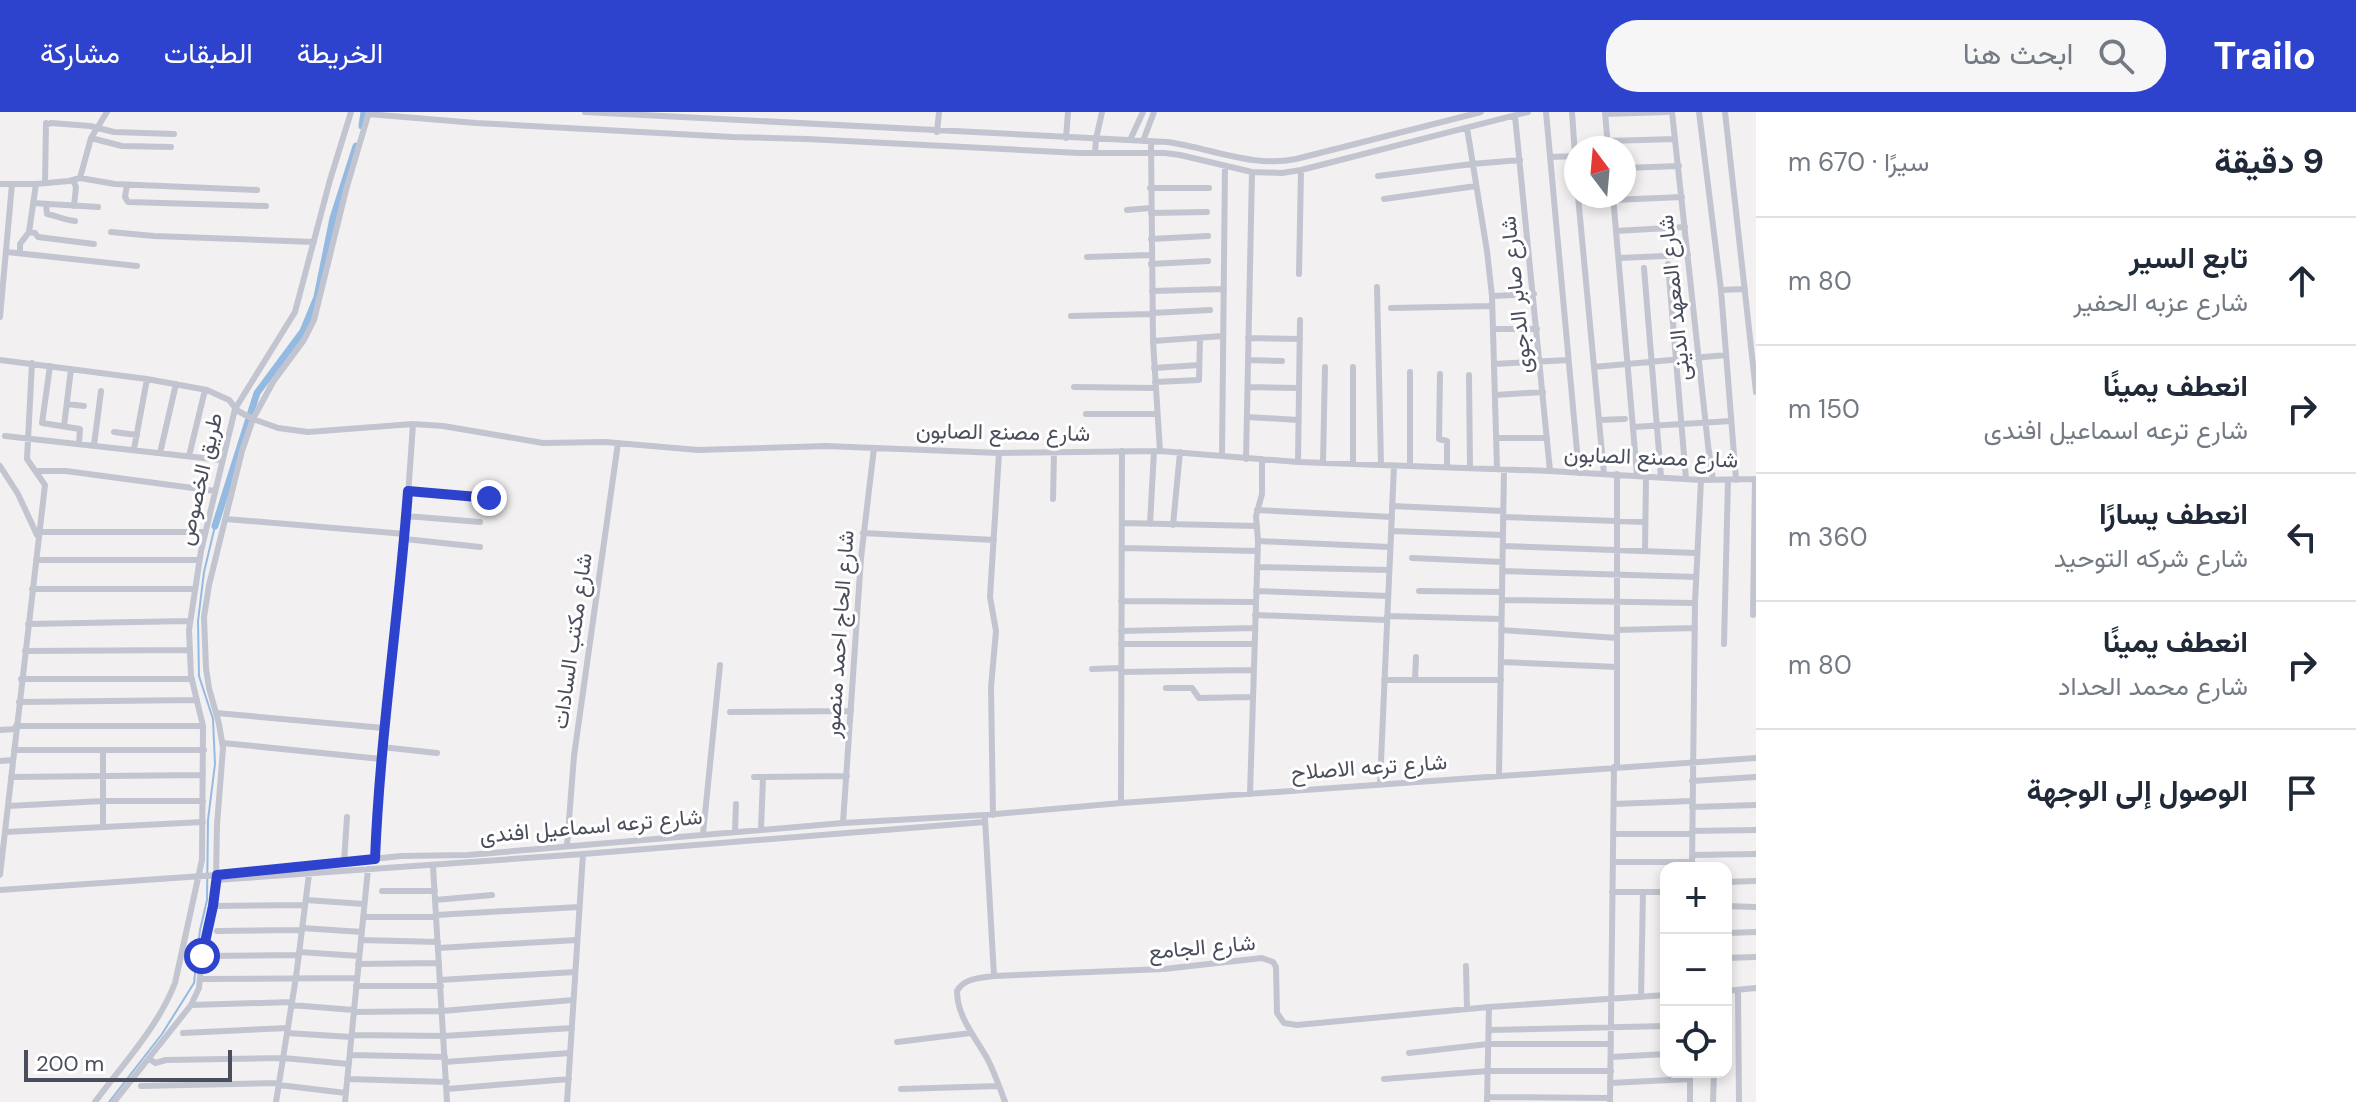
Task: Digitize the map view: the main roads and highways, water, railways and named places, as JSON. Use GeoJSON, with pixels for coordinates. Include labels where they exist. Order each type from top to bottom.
{"type":"FeatureCollection","features":[{"type":"Feature","properties":{"kind":"waterway"},"geometry":{"type":"LineString","coordinates":[[362,126],[364,112]]}},
{"type":"Feature","properties":{"kind":"waterway"},"geometry":{"type":"LineString","coordinates":[[215,526],[257,393],[303,331],[317,297],[333,218],[356,146]]}},
{"type":"Feature","properties":{"kind":"waterway"},"geometry":{"type":"LineString","coordinates":[[109,1102],[162,1034],[194,983],[207,900],[208,820],[215,764],[213,719],[199,676],[198,621],[204,572],[215,526]]}}]}
